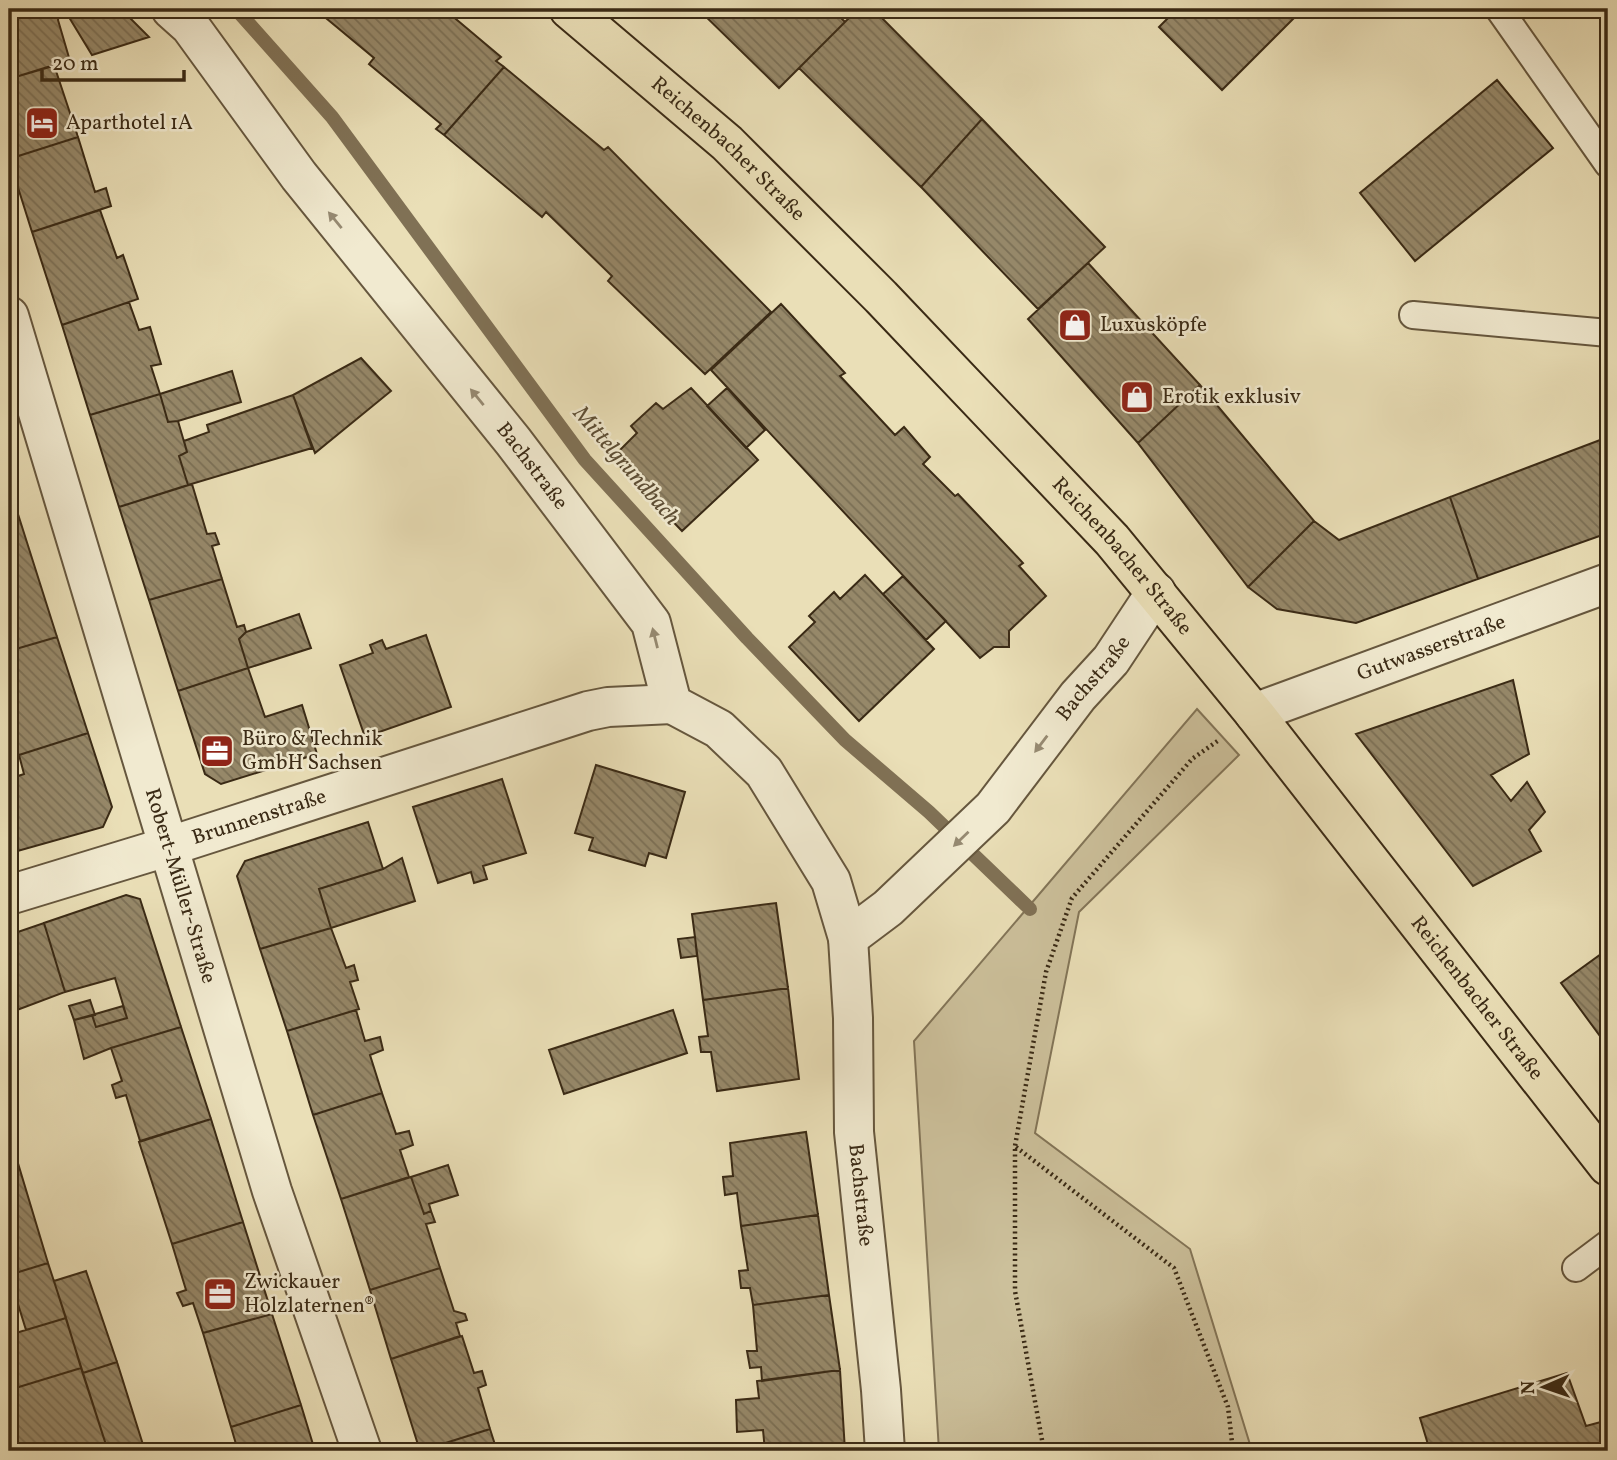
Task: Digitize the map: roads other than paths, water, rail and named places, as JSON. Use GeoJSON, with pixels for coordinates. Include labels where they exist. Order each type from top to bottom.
{"type":"FeatureCollection","features":[{"type":"Feature","properties":{"kind":"main road","name":"Reichenbacher Straße"},"geometry":{"type":"LineString","coordinates":[[569,9],[727,143],[900,317],[1112,540],[1254,713],[1608,1166]]}},
{"type":"Feature","properties":{"kind":"street","name":"Bachstraße"},"geometry":{"type":"LineString","coordinates":[[171,9],[190,26],[299,176],[513,440],[651,623],[672,704],[719,729],[764,772],[831,881],[848,939],[853,1018],[854,1132],[885,1451]]}},
{"type":"Feature","properties":{"kind":"street","name":"Robert-Müller-Straße"},"geometry":{"type":"LineString","coordinates":[[9,316],[272,1191],[362,1451]]}},
{"type":"Feature","properties":{"kind":"street","name":"Gutwasserstraße"},"geometry":{"type":"LineString","coordinates":[[1254,713],[1608,583]]}},
{"type":"Feature","properties":{"kind":"street","name":"Bachstraße"},"geometry":{"type":"LineString","coordinates":[[848,939],[888,908],[993,808],[1078,696],[1111,660],[1156,592]]}},
{"type":"Feature","properties":{"kind":"street","name":"Brunnenstraße"},"geometry":{"type":"LineString","coordinates":[[9,895],[588,711],[608,707],[672,704]]}},
{"type":"Feature","properties":{"kind":"lane"},"geometry":{"type":"LineString","coordinates":[[1499,9],[1608,164]]}},
{"type":"Feature","properties":{"kind":"lane"},"geometry":{"type":"LineString","coordinates":[[1413,315],[1608,333]]}},
{"type":"Feature","properties":{"kind":"lane"},"geometry":{"type":"LineString","coordinates":[[1576,1268],[1608,1244]]}},
{"type":"Feature","properties":{"kind":"waterway","name":"Mittelgrundbach"},"geometry":{"type":"LineString","coordinates":[[236,9],[332,117],[585,460],[747,638],[845,740],[929,812],[1030,909]]}},
{"type":"Feature","properties":{"kind":"place","name":"Aparthotel 1A"},"geometry":{"type":"Point","coordinates":[42,123]}},
{"type":"Feature","properties":{"kind":"place","name":"Luxusköpfe"},"geometry":{"type":"Point","coordinates":[1075,325]}},
{"type":"Feature","properties":{"kind":"place","name":"Erotik exklusiv"},"geometry":{"type":"Point","coordinates":[1137,397]}},
{"type":"Feature","properties":{"kind":"place","name":"Büro & Technik GmbH Sachsen"},"geometry":{"type":"Point","coordinates":[217,751]}},
{"type":"Feature","properties":{"kind":"place","name":"Zwickauer Holzlaternen®"},"geometry":{"type":"Point","coordinates":[220,1294]}}]}
